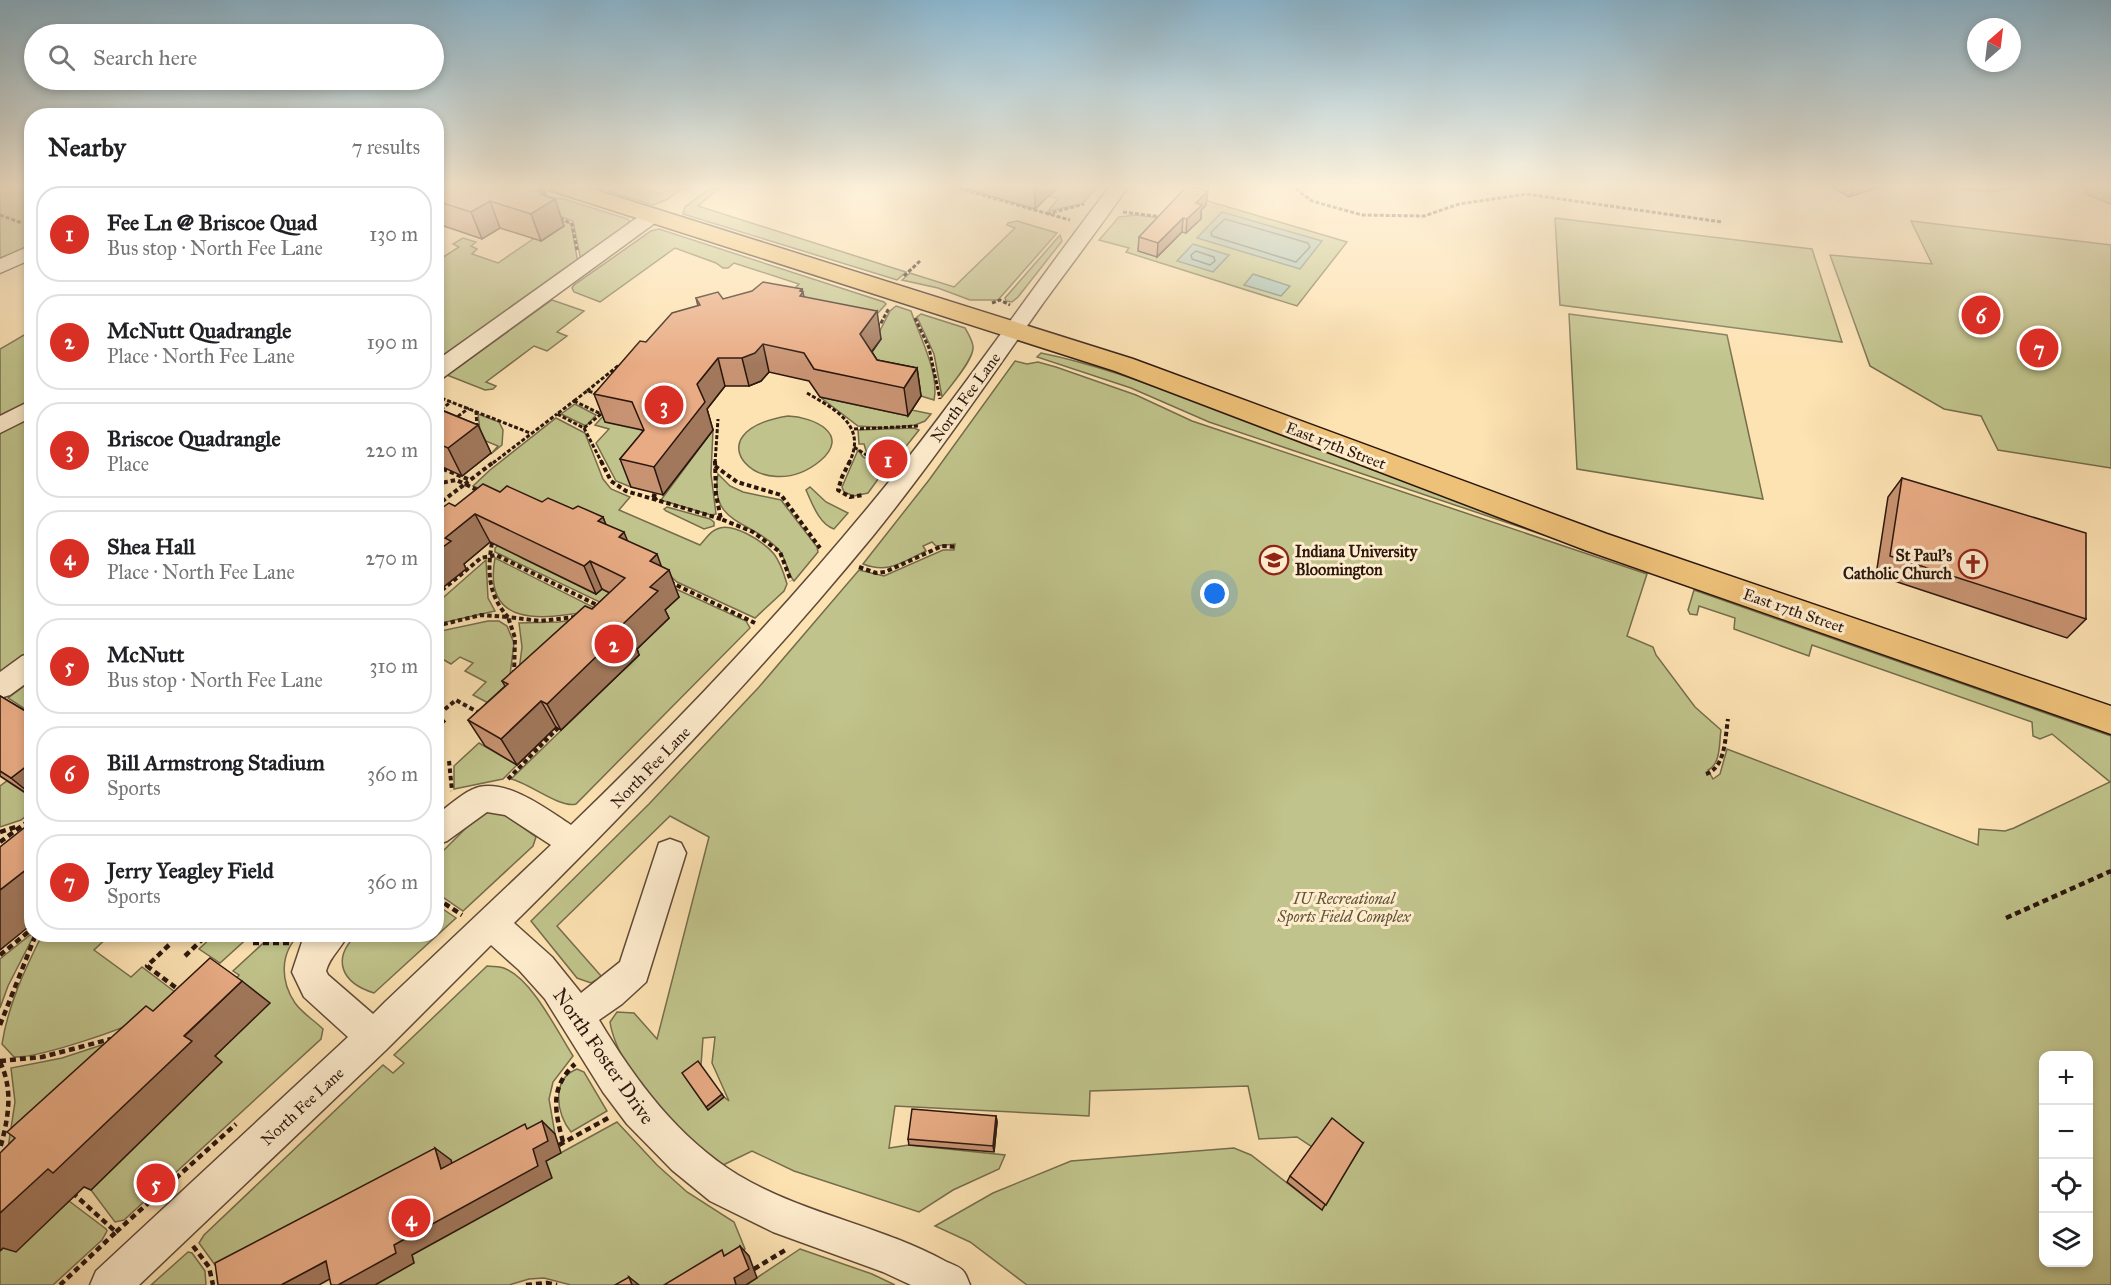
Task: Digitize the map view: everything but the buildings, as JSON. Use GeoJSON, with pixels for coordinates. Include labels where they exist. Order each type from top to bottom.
{"type":"FeatureCollection","features":[{"type":"Feature","properties":{"kind":"main road","name":"East 17th Street"},"geometry":{"type":"LineString","coordinates":[[744,245],[1124,365],[1596,542],[2111,720]]}},
{"type":"Feature","properties":{"kind":"street"},"geometry":{"type":"LineString","coordinates":[[444,366],[612,245]]}},
{"type":"Feature","properties":{"kind":"street","name":"North Fee Lane"},"geometry":{"type":"LineString","coordinates":[[110,1285],[374,1038],[476,920],[575,844],[750,660],[852,544],[948,422],[1076,245]]}},
{"type":"Feature","properties":{"kind":"street"},"geometry":{"type":"LineString","coordinates":[[0,267],[24,255]]}},
{"type":"Feature","properties":{"kind":"street"},"geometry":{"type":"LineString","coordinates":[[0,426],[24,412]]}},
{"type":"Feature","properties":{"kind":"street"},"geometry":{"type":"LineString","coordinates":[[0,687],[24,670]]}},
{"type":"Feature","properties":{"kind":"street"},"geometry":{"type":"LineString","coordinates":[[444,826],[482,799],[510,803],[575,844]]}},
{"type":"Feature","properties":{"kind":"street"},"geometry":{"type":"LineString","coordinates":[[576,1016],[610,993],[634,971],[670,853]]}},
{"type":"Feature","properties":{"kind":"street","name":"North Foster Drive"},"geometry":{"type":"LineString","coordinates":[[476,920],[509,938],[537,965],[564,996],[622,1089],[645,1118],[698,1168],[727,1189],[801,1226],[897,1257],[950,1285]]}},
{"type":"Feature","properties":{"kind":"street"},"geometry":{"type":"LineString","coordinates":[[325,942],[314,953],[309,972],[316,986],[374,1038]]}},
{"type":"Feature","properties":{"kind":"path"},"geometry":{"type":"LineString","coordinates":[[576,245],[578,253]]}},
{"type":"Feature","properties":{"kind":"path"},"geometry":{"type":"LineString","coordinates":[[897,282],[920,261]]}},
{"type":"Feature","properties":{"kind":"path"},"geometry":{"type":"LineString","coordinates":[[876,331],[892,302]]}},
{"type":"Feature","properties":{"kind":"path"},"geometry":{"type":"LineString","coordinates":[[913,316],[929,348],[940,403]]}},
{"type":"Feature","properties":{"kind":"path"},"geometry":{"type":"LineString","coordinates":[[869,322],[880,325]]}},
{"type":"Feature","properties":{"kind":"path"},"geometry":{"type":"LineString","coordinates":[[444,500],[622,364]]}},
{"type":"Feature","properties":{"kind":"path"},"geometry":{"type":"LineString","coordinates":[[587,391],[609,396]]}},
{"type":"Feature","properties":{"kind":"path"},"geometry":{"type":"LineString","coordinates":[[807,393],[844,416],[854,429],[856,440],[852,456],[839,480],[838,490],[850,497],[868,493]]}},
{"type":"Feature","properties":{"kind":"path"},"geometry":{"type":"LineString","coordinates":[[444,398],[531,433]]}},
{"type":"Feature","properties":{"kind":"path"},"geometry":{"type":"LineString","coordinates":[[444,407],[452,401]]}},
{"type":"Feature","properties":{"kind":"path"},"geometry":{"type":"LineString","coordinates":[[574,401],[602,413],[584,428]]}},
{"type":"Feature","properties":{"kind":"path"},"geometry":{"type":"LineString","coordinates":[[445,427],[469,407]]}},
{"type":"Feature","properties":{"kind":"path"},"geometry":{"type":"LineString","coordinates":[[476,411],[478,438]]}},
{"type":"Feature","properties":{"kind":"path"},"geometry":{"type":"LineString","coordinates":[[557,414],[584,428],[611,481],[626,491],[721,519],[753,532],[780,552],[793,586],[800,579]]}},
{"type":"Feature","properties":{"kind":"path"},"geometry":{"type":"LineString","coordinates":[[718,419],[715,466],[721,519]]}},
{"type":"Feature","properties":{"kind":"path"},"geometry":{"type":"LineString","coordinates":[[854,429],[925,425],[918,434]]}},
{"type":"Feature","properties":{"kind":"path"},"geometry":{"type":"LineString","coordinates":[[854,447],[870,459],[890,467]]}},
{"type":"Feature","properties":{"kind":"path"},"geometry":{"type":"LineString","coordinates":[[883,476],[897,459]]}},
{"type":"Feature","properties":{"kind":"path"},"geometry":{"type":"LineString","coordinates":[[715,466],[725,476],[751,490],[781,495],[820,547],[820,556]]}},
{"type":"Feature","properties":{"kind":"path"},"geometry":{"type":"LineString","coordinates":[[444,469],[470,480]]}},
{"type":"Feature","properties":{"kind":"path"},"geometry":{"type":"LineString","coordinates":[[444,482],[456,480],[484,494]]}},
{"type":"Feature","properties":{"kind":"path"},"geometry":{"type":"LineString","coordinates":[[652,495],[658,497],[654,500]]}},
{"type":"Feature","properties":{"kind":"path"},"geometry":{"type":"LineString","coordinates":[[492,543],[488,583],[493,597],[513,624],[517,642],[513,679]]}},
{"type":"Feature","properties":{"kind":"path"},"geometry":{"type":"LineString","coordinates":[[855,565],[876,573],[885,572],[942,546],[957,547]]}},
{"type":"Feature","properties":{"kind":"path"},"geometry":{"type":"LineString","coordinates":[[444,588],[481,558],[496,555],[601,607],[601,612]]}},
{"type":"Feature","properties":{"kind":"path"},"geometry":{"type":"LineString","coordinates":[[664,577],[759,625],[750,633]]}},
{"type":"Feature","properties":{"kind":"path"},"geometry":{"type":"LineString","coordinates":[[444,624],[492,613],[540,621],[580,616]]}},
{"type":"Feature","properties":{"kind":"path"},"geometry":{"type":"LineString","coordinates":[[444,709],[456,700],[490,719]]}},
{"type":"Feature","properties":{"kind":"path"},"geometry":{"type":"LineString","coordinates":[[1706,774],[1714,771],[1720,762],[1728,719]]}},
{"type":"Feature","properties":{"kind":"path"},"geometry":{"type":"LineString","coordinates":[[514,786],[503,783],[558,728]]}},
{"type":"Feature","properties":{"kind":"path"},"geometry":{"type":"LineString","coordinates":[[449,761],[453,795]]}},
{"type":"Feature","properties":{"kind":"path"},"geometry":{"type":"LineString","coordinates":[[0,832],[22,825]]}},
{"type":"Feature","properties":{"kind":"path"},"geometry":{"type":"LineString","coordinates":[[0,842],[22,825]]}},
{"type":"Feature","properties":{"kind":"path"},"geometry":{"type":"LineString","coordinates":[[2006,918],[2111,870]]}},
{"type":"Feature","properties":{"kind":"path"},"geometry":{"type":"LineString","coordinates":[[444,902],[476,920]]}},
{"type":"Feature","properties":{"kind":"path"},"geometry":{"type":"LineString","coordinates":[[0,955],[24,936]]}},
{"type":"Feature","properties":{"kind":"path"},"geometry":{"type":"LineString","coordinates":[[0,1025],[33,942]]}},
{"type":"Feature","properties":{"kind":"path"},"geometry":{"type":"LineString","coordinates":[[185,956],[200,942]]}},
{"type":"Feature","properties":{"kind":"path"},"geometry":{"type":"LineString","coordinates":[[253,943],[295,943],[293,954]]}},
{"type":"Feature","properties":{"kind":"path"},"geometry":{"type":"LineString","coordinates":[[170,945],[147,966],[183,993]]}},
{"type":"Feature","properties":{"kind":"path"},"geometry":{"type":"LineString","coordinates":[[0,1149],[7,1123],[10,1091],[0,1061],[22,1062],[76,1050],[119,1036]]}},
{"type":"Feature","properties":{"kind":"path"},"geometry":{"type":"LineString","coordinates":[[578,1062],[564,1072],[556,1088],[555,1098],[561,1143],[612,1116]]}},
{"type":"Feature","properties":{"kind":"path"},"geometry":{"type":"LineString","coordinates":[[60,1285],[237,1122]]}},
{"type":"Feature","properties":{"kind":"path"},"geometry":{"type":"LineString","coordinates":[[75,1195],[116,1232]]}},
{"type":"Feature","properties":{"kind":"path"},"geometry":{"type":"LineString","coordinates":[[191,1244],[209,1267],[213,1285]]}},
{"type":"Feature","properties":{"kind":"path"},"geometry":{"type":"LineString","coordinates":[[754,1269],[793,1245]]}},
{"type":"Feature","properties":{"kind":"path"},"geometry":{"type":"LineString","coordinates":[[526,1285],[547,1283],[557,1285]]}},
{"type":"Feature","properties":{"kind":"green space"},"geometry":{"type":"Polygon","coordinates":[[[0,245],[24,245],[24,257],[0,269],[0,245]]]}},
{"type":"Feature","properties":{"kind":"green space"},"geometry":{"type":"Polygon","coordinates":[[[455,245],[472,245],[477,249],[472,254],[498,263],[524,245],[575,245],[578,263],[444,359],[444,257],[459,247],[455,245]]]}},
{"type":"Feature","properties":{"kind":"green space"},"geometry":{"type":"Polygon","coordinates":[[[578,245],[602,245],[581,261],[578,245]]]}},
{"type":"Feature","properties":{"kind":"green space"},"geometry":{"type":"Polygon","coordinates":[[[631,245],[708,245],[886,304],[878,313],[864,310],[857,318],[791,292],[799,284],[734,263],[728,268],[723,268],[716,263],[675,248],[600,302],[574,292],[572,288],[631,245]]]}},
{"type":"Feature","properties":{"kind":"green space"},"geometry":{"type":"Polygon","coordinates":[[[783,245],[821,245],[906,272],[897,280],[783,245]]]}},
{"type":"Feature","properties":{"kind":"green space"},"geometry":{"type":"Polygon","coordinates":[[[997,245],[1046,245],[998,300],[970,300],[938,288],[902,280],[910,273],[954,287],[997,245]]]}},
{"type":"Feature","properties":{"kind":"green space"},"geometry":{"type":"Polygon","coordinates":[[[1051,245],[1059,245],[1018,297],[1012,302],[1006,301],[1005,298],[1051,245]]]}},
{"type":"Feature","properties":{"kind":"green space"},"geometry":{"type":"Polygon","coordinates":[[[1118,245],[1345,245],[1297,306],[1126,252],[1129,248],[1118,245]]]}},
{"type":"Feature","properties":{"kind":"green space"},"geometry":{"type":"Polygon","coordinates":[[[1557,245],[1779,245],[1812,249],[1842,342],[1560,305],[1557,245]]]}},
{"type":"Feature","properties":{"kind":"green space"},"geometry":{"type":"Polygon","coordinates":[[[1923,245],[2111,245],[2111,468],[1998,450],[1981,416],[1944,409],[1870,366],[1830,255],[1932,264],[1923,245]]]}},
{"type":"Feature","properties":{"kind":"green space"},"geometry":{"type":"Polygon","coordinates":[[[552,300],[584,311],[557,332],[567,336],[547,351],[534,346],[486,382],[496,386],[493,389],[485,390],[447,375],[552,300]]]}},
{"type":"Feature","properties":{"kind":"green space"},"geometry":{"type":"Polygon","coordinates":[[[896,306],[911,311],[928,355],[934,379],[934,400],[921,396],[864,362],[890,311],[896,306]]]}},
{"type":"Feature","properties":{"kind":"green space"},"geometry":{"type":"Polygon","coordinates":[[[921,314],[965,328],[973,346],[966,365],[942,397],[934,354],[917,317],[921,314]]]}},
{"type":"Feature","properties":{"kind":"green space"},"geometry":{"type":"Polygon","coordinates":[[[1569,314],[1727,335],[1763,499],[1577,469],[1569,314]]]}},
{"type":"Feature","properties":{"kind":"green space"},"geometry":{"type":"Polygon","coordinates":[[[24,335],[24,660],[0,677],[0,349],[24,335]]]}},
{"type":"Feature","properties":{"kind":"green space"},"geometry":{"type":"Polygon","coordinates":[[[1041,353],[1093,366],[1145,383],[1668,577],[1209,422],[1131,388],[1037,357],[1041,353]]]}},
{"type":"Feature","properties":{"kind":"green space","name":"IU Recreational Sports Field Complex"},"geometry":{"type":"Polygon","coordinates":[[[1015,361],[1027,364],[1038,362],[1136,395],[1192,421],[1647,574],[1627,636],[1653,647],[1656,655],[1695,707],[1721,730],[1717,758],[1708,770],[1713,779],[1720,774],[1727,749],[1978,845],[1979,829],[2005,831],[2014,828],[2110,782],[2052,734],[2040,739],[2033,736],[2032,722],[1812,645],[1809,656],[1734,629],[1735,618],[1699,606],[1697,615],[1690,614],[1688,610],[1694,590],[2111,736],[2111,1285],[1027,1285],[970,1242],[935,1226],[993,1193],[1071,1161],[1234,1148],[1251,1155],[1322,1210],[1312,1147],[1297,1137],[1259,1139],[1248,1086],[1090,1091],[1089,1116],[895,1106],[889,1148],[909,1145],[1005,1155],[999,1169],[953,1190],[919,1212],[794,1171],[752,1151],[723,1165],[670,1122],[649,1098],[616,1044],[610,1022],[617,1012],[634,1013],[657,1039],[709,837],[670,816],[557,926],[602,977],[591,983],[577,978],[531,921],[649,804],[759,687],[859,570],[884,576],[943,550],[954,550],[955,544],[936,546],[932,542],[923,546],[926,551],[888,567],[880,568],[863,564],[929,480],[1015,361]],[[715,1037],[703,1038],[701,1065],[685,1077],[708,1110],[724,1097],[729,1101],[712,1063],[715,1037]]]}},
{"type":"Feature","properties":{"kind":"green space"},"geometry":{"type":"Polygon","coordinates":[[[820,397],[908,416],[912,410],[931,414],[925,421],[915,425],[889,428],[858,426],[820,397]]]}},
{"type":"Feature","properties":{"kind":"green space"},"geometry":{"type":"Polygon","coordinates":[[[575,404],[596,415],[586,426],[561,414],[575,404]]]}},
{"type":"Feature","properties":{"kind":"green space"},"geometry":{"type":"Polygon","coordinates":[[[606,413],[642,430],[654,458],[631,487],[616,481],[596,443],[609,429],[595,425],[606,413]]]}},
{"type":"Feature","properties":{"kind":"green space"},"geometry":{"type":"Polygon","coordinates":[[[478,414],[499,422],[503,430],[502,445],[491,454],[498,446],[481,439],[478,414]]]}},
{"type":"Feature","properties":{"kind":"green space"},"geometry":{"type":"Polygon","coordinates":[[[788,416],[808,420],[825,429],[831,435],[832,443],[829,451],[820,461],[798,474],[776,476],[758,472],[745,462],[739,450],[743,437],[758,424],[788,416]]]}},
{"type":"Feature","properties":{"kind":"green space"},"geometry":{"type":"Polygon","coordinates":[[[556,418],[585,433],[603,479],[611,489],[630,497],[619,510],[700,545],[717,529],[723,527],[739,530],[763,544],[776,557],[787,584],[784,591],[755,618],[677,582],[662,568],[473,486],[556,418]]]}},
{"type":"Feature","properties":{"kind":"green space"},"geometry":{"type":"Polygon","coordinates":[[[914,428],[919,430],[900,454],[885,452],[878,460],[867,454],[864,444],[859,444],[858,430],[914,428]]]}},
{"type":"Feature","properties":{"kind":"green space"},"geometry":{"type":"Polygon","coordinates":[[[713,430],[711,474],[716,514],[711,515],[661,500],[713,430]]]}},
{"type":"Feature","properties":{"kind":"green space"},"geometry":{"type":"Polygon","coordinates":[[[858,450],[863,457],[886,468],[868,493],[854,496],[844,492],[842,487],[858,450]]]}},
{"type":"Feature","properties":{"kind":"green space"},"geometry":{"type":"Polygon","coordinates":[[[718,474],[730,486],[743,492],[781,500],[817,547],[818,552],[794,581],[777,548],[767,539],[734,520],[726,512],[720,503],[717,491],[718,474]]]}},
{"type":"Feature","properties":{"kind":"green space"},"geometry":{"type":"Polygon","coordinates":[[[810,487],[826,502],[848,513],[834,529],[824,523],[817,512],[806,490],[810,487]]]}},
{"type":"Feature","properties":{"kind":"green space"},"geometry":{"type":"Polygon","coordinates":[[[667,507],[710,519],[714,522],[714,526],[704,529],[666,511],[664,509],[667,507]]]}},
{"type":"Feature","properties":{"kind":"green space"},"geometry":{"type":"Polygon","coordinates":[[[502,542],[522,558],[596,594],[602,589],[622,599],[608,606],[495,552],[495,548],[502,542]]]}},
{"type":"Feature","properties":{"kind":"green space"},"geometry":{"type":"Polygon","coordinates":[[[495,558],[599,610],[542,617],[524,615],[510,610],[499,599],[494,582],[495,558]]]}},
{"type":"Feature","properties":{"kind":"green space"},"geometry":{"type":"Polygon","coordinates":[[[486,560],[488,598],[495,611],[444,622],[444,597],[486,560]]]}},
{"type":"Feature","properties":{"kind":"green space"},"geometry":{"type":"Polygon","coordinates":[[[665,584],[746,621],[750,628],[576,804],[562,803],[511,779],[639,655],[634,652],[661,614],[665,584]]]}},
{"type":"Feature","properties":{"kind":"green space"},"geometry":{"type":"Polygon","coordinates":[[[598,616],[516,694],[522,647],[519,623],[559,622],[598,616]]]}},
{"type":"Feature","properties":{"kind":"green space"},"geometry":{"type":"Polygon","coordinates":[[[488,621],[499,621],[507,626],[514,643],[507,699],[498,708],[473,695],[486,682],[465,671],[473,663],[460,657],[451,664],[444,660],[444,630],[488,621]]]}},
{"type":"Feature","properties":{"kind":"green space"},"geometry":{"type":"Polygon","coordinates":[[[24,686],[24,708],[8,698],[24,686]]]}},
{"type":"Feature","properties":{"kind":"green space"},"geometry":{"type":"Polygon","coordinates":[[[479,743],[517,765],[503,779],[454,789],[454,766],[479,743]]]}},
{"type":"Feature","properties":{"kind":"green space"},"geometry":{"type":"Polygon","coordinates":[[[7,781],[24,792],[24,818],[0,827],[0,786],[7,781]]]}},
{"type":"Feature","properties":{"kind":"green space"},"geometry":{"type":"Polygon","coordinates":[[[485,809],[500,811],[536,837],[533,846],[463,911],[444,898],[444,850],[485,809]]]}},
{"type":"Feature","properties":{"kind":"green space"},"geometry":{"type":"Polygon","coordinates":[[[444,910],[456,918],[444,929],[444,910]]]}},
{"type":"Feature","properties":{"kind":"green space"},"geometry":{"type":"Polygon","coordinates":[[[24,940],[24,942],[30,942],[8,986],[0,1008],[0,959],[24,940]]]}},
{"type":"Feature","properties":{"kind":"green space"},"geometry":{"type":"Polygon","coordinates":[[[38,942],[103,942],[94,950],[131,977],[142,967],[175,992],[151,1014],[124,1027],[63,1048],[14,1057],[2,1044],[8,1015],[38,942]]]}},
{"type":"Feature","properties":{"kind":"green space"},"geometry":{"type":"Polygon","coordinates":[[[206,942],[243,942],[220,963],[199,949],[206,942]]]}},
{"type":"Feature","properties":{"kind":"green space"},"geometry":{"type":"Polygon","coordinates":[[[264,942],[293,942],[285,959],[287,986],[295,1003],[323,1029],[321,1039],[124,1220],[115,1222],[91,1190],[221,1062],[215,1056],[269,1003],[236,979],[239,975],[233,971],[264,942]]]}},
{"type":"Feature","properties":{"kind":"green space"},"geometry":{"type":"Polygon","coordinates":[[[350,942],[430,942],[374,993],[354,983],[344,970],[342,962],[350,942]]]}},
{"type":"Feature","properties":{"kind":"green space"},"geometry":{"type":"Polygon","coordinates":[[[487,966],[506,969],[526,984],[544,1008],[573,1056],[553,1082],[549,1099],[555,1134],[457,1181],[451,1160],[215,1265],[199,1243],[204,1235],[383,1065],[393,1073],[404,1063],[394,1055],[487,966]]]}},
{"type":"Feature","properties":{"kind":"green space"},"geometry":{"type":"Polygon","coordinates":[[[120,1039],[8,1148],[15,1102],[11,1068],[62,1058],[120,1039]]]}},
{"type":"Feature","properties":{"kind":"green space"},"geometry":{"type":"Polygon","coordinates":[[[577,1069],[584,1072],[607,1111],[571,1132],[562,1116],[559,1098],[563,1081],[577,1069]]]}},
{"type":"Feature","properties":{"kind":"green space"},"geometry":{"type":"Polygon","coordinates":[[[617,1122],[657,1165],[687,1192],[734,1222],[745,1249],[690,1285],[571,1285],[544,1278],[529,1279],[509,1285],[375,1285],[414,1263],[412,1255],[546,1161],[617,1122]]]}},
{"type":"Feature","properties":{"kind":"green space"},"geometry":{"type":"Polygon","coordinates":[[[69,1201],[106,1229],[102,1240],[53,1285],[0,1285],[0,1251],[69,1201]]]}},
{"type":"Feature","properties":{"kind":"green space"},"geometry":{"type":"Polygon","coordinates":[[[800,1249],[872,1274],[895,1285],[746,1285],[800,1249]]]}},
{"type":"Feature","properties":{"kind":"green space"},"geometry":{"type":"Polygon","coordinates":[[[188,1252],[192,1253],[205,1271],[206,1285],[151,1285],[188,1252]]]}},
{"type":"Feature","properties":{"kind":"water"},"geometry":{"type":"Polygon","coordinates":[[[1192,245],[1229,255],[1213,272],[1177,261],[1192,245]]]}},
{"type":"Feature","properties":{"kind":"water"},"geometry":{"type":"Polygon","coordinates":[[[1220,245],[1319,245],[1300,269],[1220,245]]]}},
{"type":"Feature","properties":{"kind":"water"},"geometry":{"type":"Polygon","coordinates":[[[1253,274],[1290,286],[1281,296],[1244,285],[1253,274]]]}},
{"type":"Feature","properties":{"kind":"place","name":"Bill Armstrong Stadium"},"geometry":{"type":"Point","coordinates":[1981,315]}},
{"type":"Feature","properties":{"kind":"place","name":"Jerry Yeagley Field"},"geometry":{"type":"Point","coordinates":[2039,348]}},
{"type":"Feature","properties":{"kind":"place","name":"Briscoe Quadrangle"},"geometry":{"type":"Point","coordinates":[664,405]}},
{"type":"Feature","properties":{"kind":"place","name":"Fee Ln @ Briscoe Quad"},"geometry":{"type":"Point","coordinates":[888,459]}},
{"type":"Feature","properties":{"kind":"place","name":"Indiana University Bloomington"},"geometry":{"type":"Point","coordinates":[1274,560]}},
{"type":"Feature","properties":{"kind":"place","name":"St Paul's Catholic Church"},"geometry":{"type":"Point","coordinates":[1973,564]}},
{"type":"Feature","properties":{"kind":"place","name":"McNutt Quadrangle"},"geometry":{"type":"Point","coordinates":[614,644]}},
{"type":"Feature","properties":{"kind":"place","name":"McNutt"},"geometry":{"type":"Point","coordinates":[156,1183]}},
{"type":"Feature","properties":{"kind":"place","name":"Shea Hall"},"geometry":{"type":"Point","coordinates":[411,1218]}}]}
